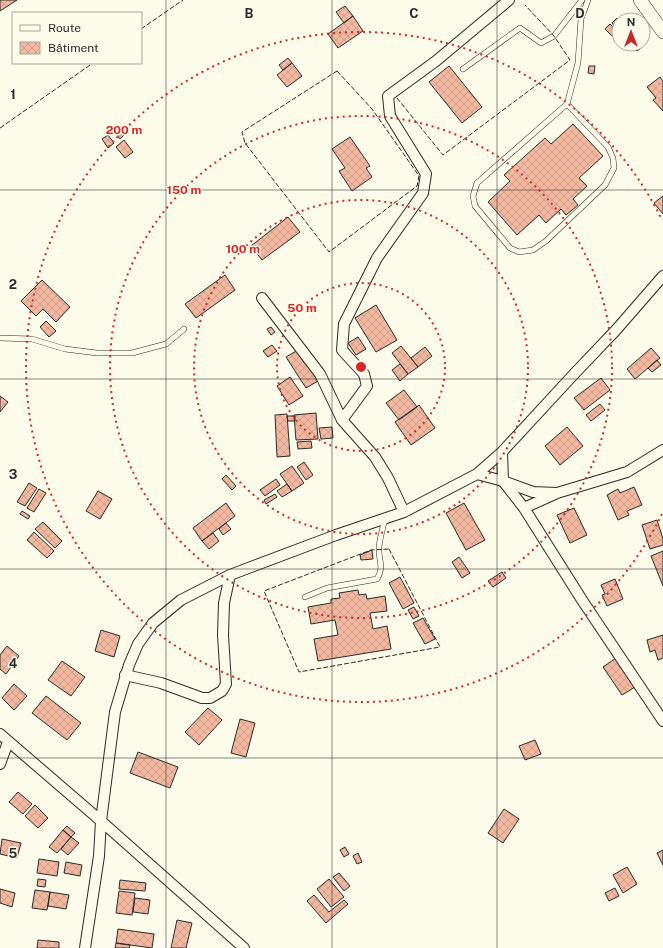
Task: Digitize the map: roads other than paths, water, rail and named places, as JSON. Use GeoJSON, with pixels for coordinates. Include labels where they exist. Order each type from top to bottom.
{"type":"FeatureCollection","features":[{"type":"Feature","properties":{"kind":"street"},"geometry":{"type":"LineString","coordinates":[[342,420],[367,386],[364,374],[342,350],[344,324],[377,258],[423,194],[426,174],[390,116],[388,96],[436,60],[509,0]]}},
{"type":"Feature","properties":{"kind":"street"},"geometry":{"type":"LineString","coordinates":[[640,0],[663,32]]}},
{"type":"Feature","properties":{"kind":"street"},"geometry":{"type":"LineString","coordinates":[[85,948],[99,856],[101,821],[115,712],[125,675],[138,644],[153,623],[181,600],[230,575],[404,512],[477,474],[502,452],[616,330],[663,276]]}},
{"type":"Feature","properties":{"kind":"street"},"geometry":{"type":"LineString","coordinates":[[262,298],[320,374],[342,420],[375,456],[388,478],[404,512]]}},
{"type":"Feature","properties":{"kind":"street"},"geometry":{"type":"LineString","coordinates":[[524,508],[558,493],[627,472],[663,450]]}},
{"type":"Feature","properties":{"kind":"street"},"geometry":{"type":"LineString","coordinates":[[502,452],[503,481],[524,508],[582,600],[663,721]]}},
{"type":"Feature","properties":{"kind":"street"},"geometry":{"type":"LineString","coordinates":[[477,474],[503,481],[533,492],[558,493]]}},
{"type":"Feature","properties":{"kind":"street"},"geometry":{"type":"LineString","coordinates":[[125,675],[161,683],[202,698],[210,698],[222,691],[226,684],[223,635],[224,603],[230,575]]}},
{"type":"Feature","properties":{"kind":"street"},"geometry":{"type":"LineString","coordinates":[[0,734],[244,948]]}},
{"type":"Feature","properties":{"kind":"street"},"geometry":{"type":"LineString","coordinates":[[0,764],[8,742]]}},
{"type":"Feature","properties":{"kind":"lane"},"geometry":{"type":"LineString","coordinates":[[463,69],[520,28],[541,43],[554,36],[582,0]]}},
{"type":"Feature","properties":{"kind":"lane"},"geometry":{"type":"LineString","coordinates":[[567,104],[608,147],[613,158],[614,168],[605,185],[546,241],[533,250],[519,252],[510,248],[475,206],[473,196],[477,183],[567,104],[578,63],[582,19],[588,0]]}},
{"type":"Feature","properties":{"kind":"lane"},"geometry":{"type":"LineString","coordinates":[[0,338],[32,339],[65,349],[97,353],[132,353],[166,344],[184,329]]}},
{"type":"Feature","properties":{"kind":"lane"},"geometry":{"type":"LineString","coordinates":[[305,597],[327,588],[377,579],[382,571],[379,550],[385,518]]}}]}
